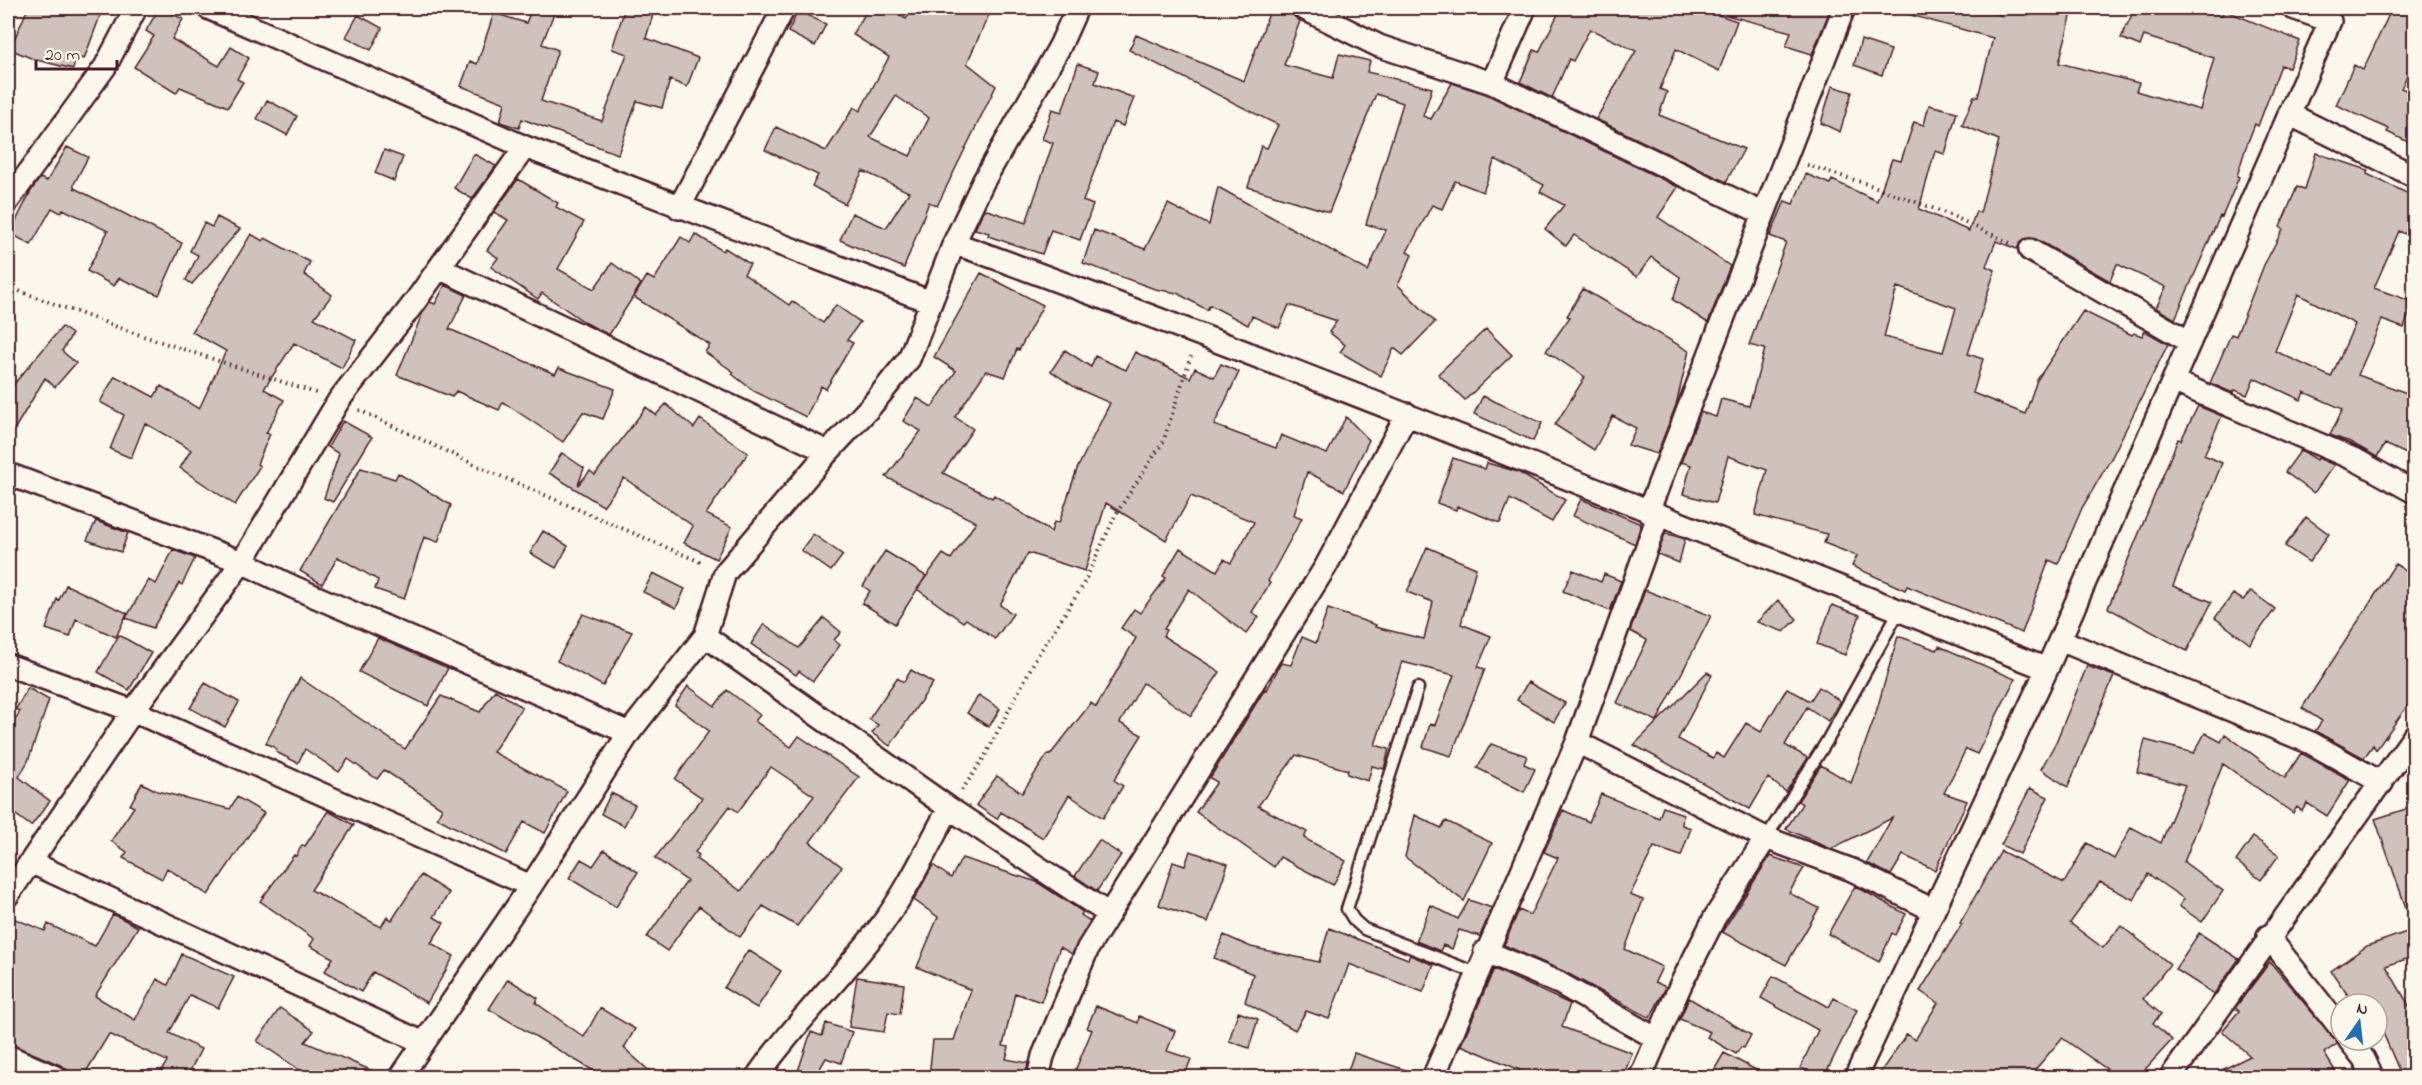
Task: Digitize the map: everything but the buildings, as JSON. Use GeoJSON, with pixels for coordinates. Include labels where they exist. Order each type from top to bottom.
{"type":"FeatureCollection","features":[{"type":"Feature","properties":{"kind":"street"},"geometry":{"type":"LineString","coordinates":[[8,201],[105,67],[136,8]]}},
{"type":"Feature","properties":{"kind":"street"},"geometry":{"type":"LineString","coordinates":[[208,8],[525,147],[679,208],[931,302]]}},
{"type":"Feature","properties":{"kind":"street"},"geometry":{"type":"LineString","coordinates":[[679,208],[784,8]]}},
{"type":"Feature","properties":{"kind":"street"},"geometry":{"type":"LineString","coordinates":[[402,1077],[531,886],[629,733],[705,636],[725,573],[828,452],[871,406],[909,359],[954,243],[983,182],[1060,46],[1077,8]]}},
{"type":"Feature","properties":{"kind":"street"},"geometry":{"type":"LineString","coordinates":[[1303,8],[1379,46],[1492,83],[1762,213]]}},
{"type":"Feature","properties":{"kind":"street"},"geometry":{"type":"LineString","coordinates":[[1492,83],[1525,8]]}},
{"type":"Feature","properties":{"kind":"street"},"geometry":{"type":"LineString","coordinates":[[1433,1077],[1576,742],[1653,514],[1762,213],[1844,8]]}},
{"type":"Feature","properties":{"kind":"street"},"geometry":{"type":"LineString","coordinates":[[1855,1077],[2047,669],[2334,14],[2294,8]]}},
{"type":"Feature","properties":{"kind":"street"},"geometry":{"type":"LineString","coordinates":[[2289,114],[2415,176]]}},
{"type":"Feature","properties":{"kind":"street"},"geometry":{"type":"LineString","coordinates":[[10,886],[30,862],[133,711],[242,562],[339,400],[439,268],[525,147]]}},
{"type":"Feature","properties":{"kind":"street"},"geometry":{"type":"LineString","coordinates":[[954,243],[1407,414],[1653,514],[2047,669]]}},
{"type":"Feature","properties":{"kind":"street"},"geometry":{"type":"LineString","coordinates":[[2030,250],[2190,342]]}},
{"type":"Feature","properties":{"kind":"street"},"geometry":{"type":"LineString","coordinates":[[439,268],[828,452]]}},
{"type":"Feature","properties":{"kind":"street"},"geometry":{"type":"LineString","coordinates":[[2173,381],[2358,461],[2415,492]]}},
{"type":"Feature","properties":{"kind":"street"},"geometry":{"type":"LineString","coordinates":[[1038,1077],[1043,1056],[1088,948],[1326,566],[1407,414]]}},
{"type":"Feature","properties":{"kind":"street"},"geometry":{"type":"LineString","coordinates":[[8,474],[242,562],[291,586],[629,733]]}},
{"type":"Feature","properties":{"kind":"street"},"geometry":{"type":"LineString","coordinates":[[705,636],[949,808],[1108,914]]}},
{"type":"Feature","properties":{"kind":"street"},"geometry":{"type":"LineString","coordinates":[[2060,640],[2311,743],[2382,783]]}},
{"type":"Feature","properties":{"kind":"street"},"geometry":{"type":"LineString","coordinates":[[8,665],[133,711],[531,886]]}},
{"type":"Feature","properties":{"kind":"street"},"geometry":{"type":"LineString","coordinates":[[2170,1077],[2268,936],[2415,736]]}},
{"type":"Feature","properties":{"kind":"street"},"geometry":{"type":"LineString","coordinates":[[1576,742],[1766,838],[1852,870],[1934,910]]}},
{"type":"Feature","properties":{"kind":"street"},"geometry":{"type":"LineString","coordinates":[[756,1077],[778,1046],[833,986],[885,921],[949,808]]}},
{"type":"Feature","properties":{"kind":"street"},"geometry":{"type":"LineString","coordinates":[[1640,1077],[1715,917],[1766,838]]}},
{"type":"Feature","properties":{"kind":"street"},"geometry":{"type":"LineString","coordinates":[[30,862],[424,1043]]}},
{"type":"Feature","properties":{"kind":"street"},"geometry":{"type":"LineString","coordinates":[[2268,936],[2329,1014]]}},
{"type":"Feature","properties":{"kind":"street"},"geometry":{"type":"LineString","coordinates":[[1485,951],[1559,983],[1657,1039]]}},
{"type":"Feature","properties":{"kind":"street"},"geometry":{"type":"LineString","coordinates":[[2358,1052],[2373,1077]]}},
{"type":"Feature","properties":{"kind":"street"},"geometry":{"type":"LineString","coordinates":[[8,1056],[58,1077]]}},
{"type":"Feature","properties":{"kind":"lane"},"geometry":{"type":"LineString","coordinates":[[1766,838],[1827,741],[1899,611]]}},
{"type":"Feature","properties":{"kind":"lane"},"geometry":{"type":"LineString","coordinates":[[1418,688],[1347,909],[1354,920],[1364,928],[1476,973]]}},
{"type":"Feature","properties":{"kind":"path"},"geometry":{"type":"LineString","coordinates":[[1783,158],[1873,186],[2030,250]]}},
{"type":"Feature","properties":{"kind":"path"},"geometry":{"type":"LineString","coordinates":[[8,287],[134,333],[339,400],[484,469],[725,573]]}},
{"type":"Feature","properties":{"kind":"path"},"geometry":{"type":"LineString","coordinates":[[949,808],[985,756],[1036,658],[1082,587],[1116,514],[1163,442],[1198,335]]}}]}
